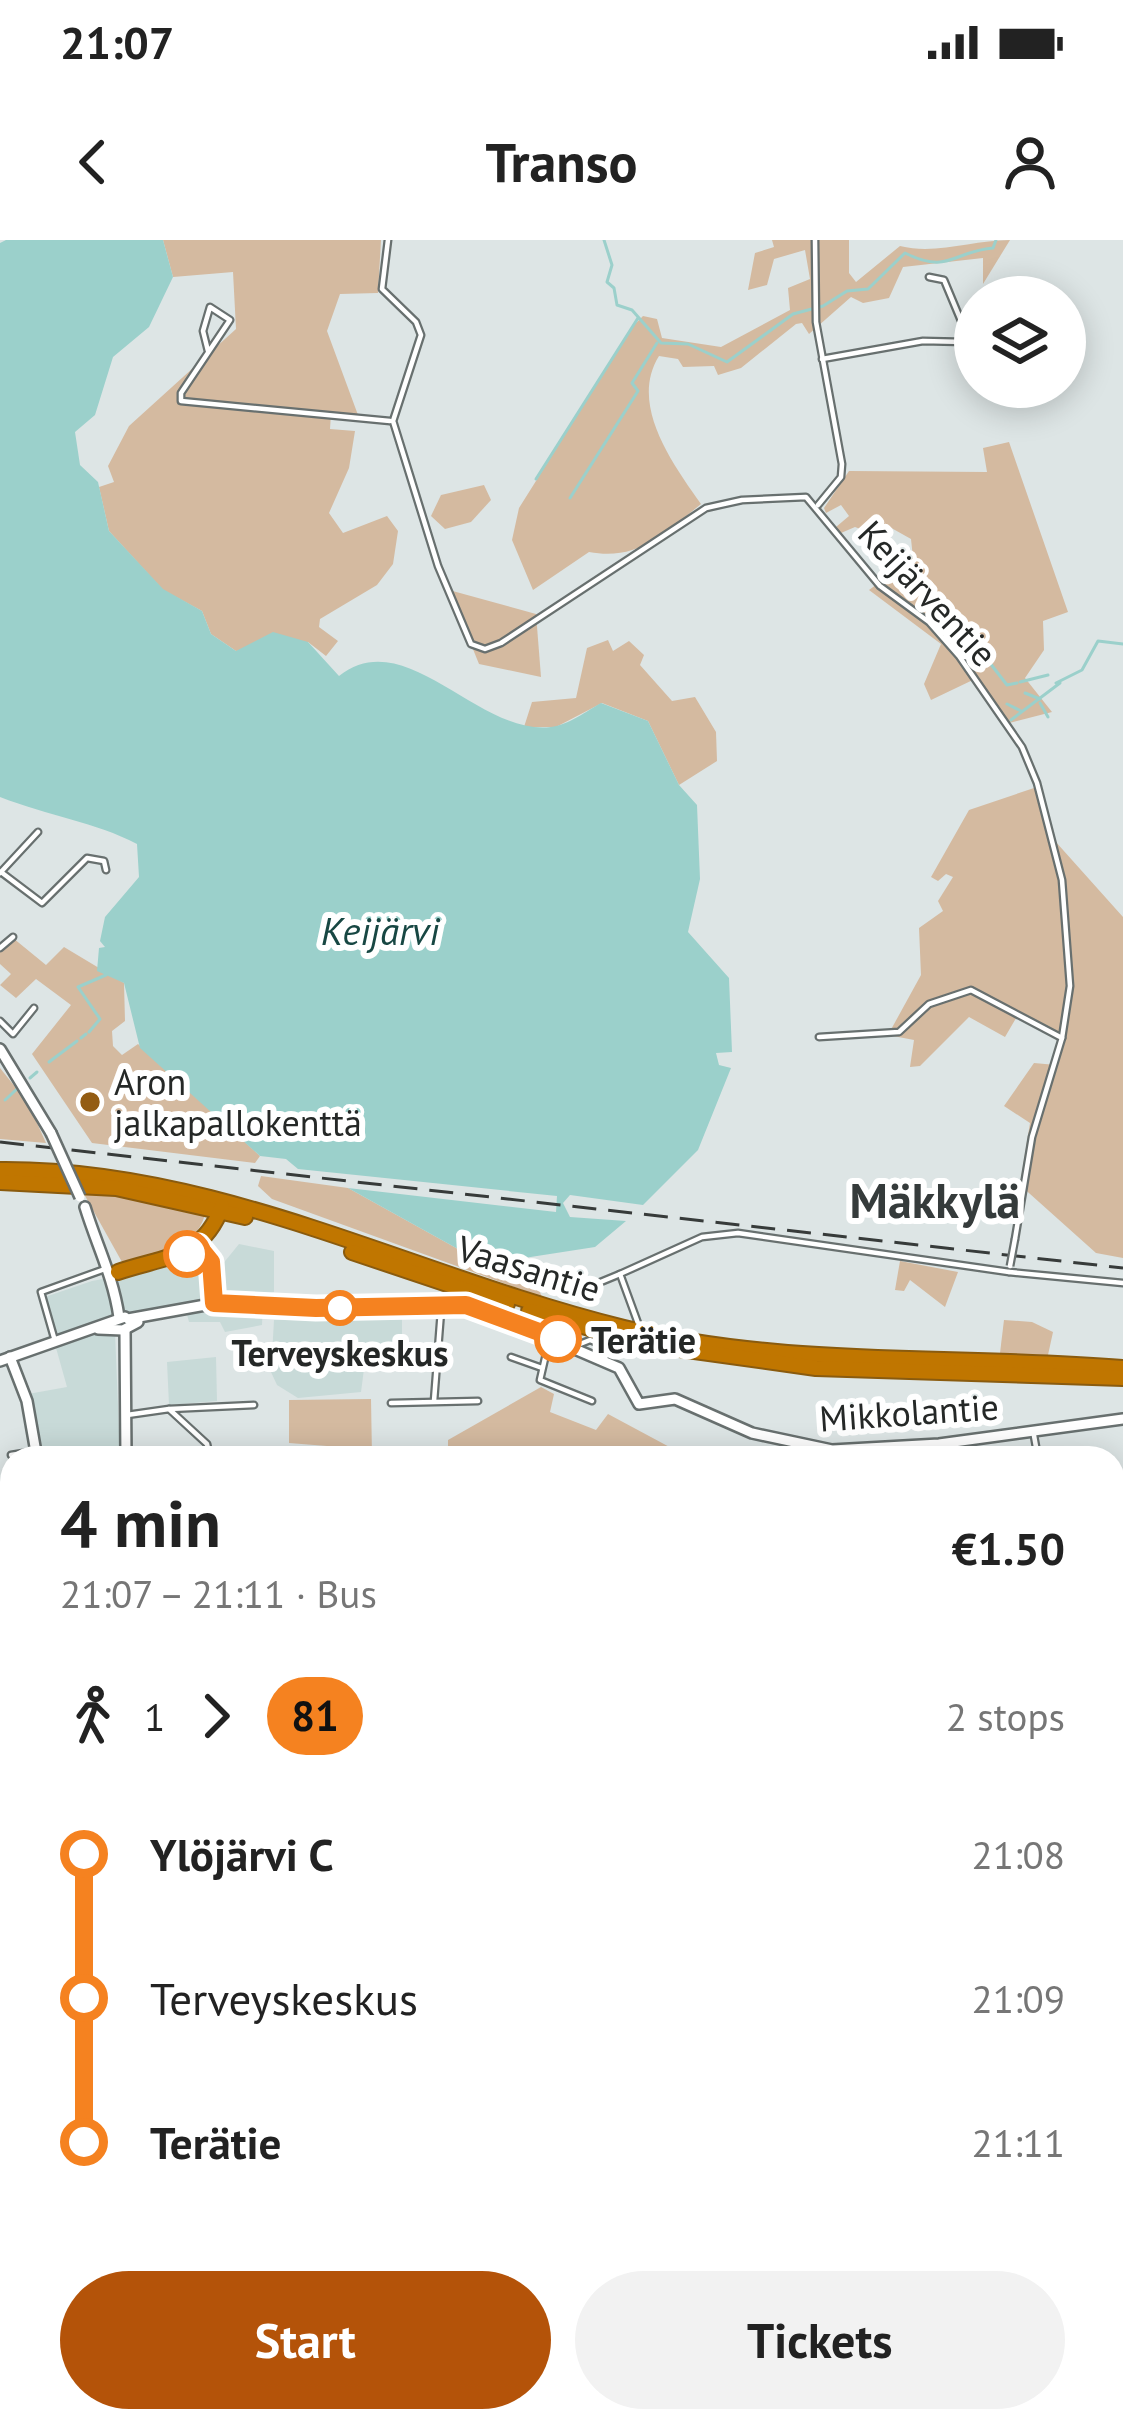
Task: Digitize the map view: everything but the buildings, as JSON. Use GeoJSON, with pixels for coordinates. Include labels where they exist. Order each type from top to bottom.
{"type":"FeatureCollection","features":[{"type":"Feature","properties":{"kind":"highway","name":"Vaasantie"},"geometry":{"type":"LineString","coordinates":[[0,1170],[117,1178],[673,1339],[822,1358],[1123,1368]]}},
{"type":"Feature","properties":{"kind":"highway","name":"Vaasantie"},"geometry":{"type":"LineString","coordinates":[[0,1181],[93,1185],[218,1204],[574,1324],[721,1357],[816,1368],[1123,1378]]}},
{"type":"Feature","properties":{"kind":"highway"},"geometry":{"type":"LineString","coordinates":[[112,1269],[197,1244],[218,1204]]}},
{"type":"Feature","properties":{"kind":"main road"},"geometry":{"type":"LineString","coordinates":[[0,1049],[51,1133],[112,1269],[122,1324],[125,1446]]}},
{"type":"Feature","properties":{"kind":"main road","name":"Mikkolantie"},"geometry":{"type":"LineString","coordinates":[[5,1359],[98,1329],[214,1305],[486,1309],[619,1368],[630,1396],[644,1406],[675,1399],[739,1429],[806,1446]]}},
{"type":"Feature","properties":{"kind":"main road"},"geometry":{"type":"LineString","coordinates":[[5,1359],[27,1401],[35,1446]]}},
{"type":"Feature","properties":{"kind":"main road","name":"Mikkolantie"},"geometry":{"type":"LineString","coordinates":[[946,1446],[1123,1419]]}},
{"type":"Feature","properties":{"kind":"street"},"geometry":{"type":"LineString","coordinates":[[208,351],[202,332],[210,308],[230,320],[181,401],[393,422],[421,335],[416,322],[382,289],[388,240]]}},
{"type":"Feature","properties":{"kind":"street"},"geometry":{"type":"LineString","coordinates":[[815,240],[815,312],[842,464],[841,477],[818,506]]}},
{"type":"Feature","properties":{"kind":"street"},"geometry":{"type":"LineString","coordinates":[[822,359],[923,341],[965,342],[968,335],[944,280],[929,278]]}},
{"type":"Feature","properties":{"kind":"street","name":"Keijärventie"},"geometry":{"type":"LineString","coordinates":[[393,422],[458,620],[479,648],[501,643],[706,508],[792,496],[818,506],[880,586],[929,622],[959,656],[1030,761],[1062,880],[1070,986],[1062,1037],[1032,1137],[1010,1269]]}},
{"type":"Feature","properties":{"kind":"street"},"geometry":{"type":"LineString","coordinates":[[38,832],[0,872],[42,904],[87,858],[104,861],[106,870]]}},
{"type":"Feature","properties":{"kind":"street"},"geometry":{"type":"LineString","coordinates":[[0,948],[13,937]]}},
{"type":"Feature","properties":{"kind":"street"},"geometry":{"type":"LineString","coordinates":[[819,1036],[898,1032],[928,1004],[971,990],[1062,1037]]}},
{"type":"Feature","properties":{"kind":"street"},"geometry":{"type":"LineString","coordinates":[[0,1021],[14,1034],[34,1008]]}},
{"type":"Feature","properties":{"kind":"street"},"geometry":{"type":"LineString","coordinates":[[574,1293],[716,1234],[1123,1283]]}},
{"type":"Feature","properties":{"kind":"street"},"geometry":{"type":"LineString","coordinates":[[197,1244],[211,1262],[214,1305]]}},
{"type":"Feature","properties":{"kind":"street"},"geometry":{"type":"LineString","coordinates":[[55,1341],[41,1292],[112,1269]]}},
{"type":"Feature","properties":{"kind":"street"},"geometry":{"type":"LineString","coordinates":[[620,1274],[638,1328]]}},
{"type":"Feature","properties":{"kind":"street"},"geometry":{"type":"LineString","coordinates":[[434,1401],[441,1305]]}},
{"type":"Feature","properties":{"kind":"street"},"geometry":{"type":"LineString","coordinates":[[550,1335],[540,1380],[592,1401]]}},
{"type":"Feature","properties":{"kind":"street"},"geometry":{"type":"LineString","coordinates":[[574,1346],[588,1339],[625,1353],[634,1344]]}},
{"type":"Feature","properties":{"kind":"street"},"geometry":{"type":"LineString","coordinates":[[511,1357],[542,1368]]}},
{"type":"Feature","properties":{"kind":"street"},"geometry":{"type":"LineString","coordinates":[[391,1403],[478,1401]]}},
{"type":"Feature","properties":{"kind":"street"},"geometry":{"type":"LineString","coordinates":[[123,1415],[254,1405]]}},
{"type":"Feature","properties":{"kind":"street"},"geometry":{"type":"LineString","coordinates":[[169,1409],[207,1446]]}},
{"type":"Feature","properties":{"kind":"street"},"geometry":{"type":"LineString","coordinates":[[1033,1430],[1036,1446]]}},
{"type":"Feature","properties":{"kind":"shaded area"},"geometry":{"type":"Polygon","coordinates":[[[163,240],[381,240],[378,293],[340,294],[327,331],[358,415],[331,414],[330,429],[355,431],[349,468],[329,513],[343,533],[387,516],[398,531],[393,564],[377,585],[320,619],[319,627],[338,641],[326,656],[308,642],[236,651],[211,634],[202,611],[163,590],[109,531],[99,487],[114,482],[108,466],[129,426],[236,329],[233,272],[173,277],[163,240]]]}},
{"type":"Feature","properties":{"kind":"shaded area"},"geometry":{"type":"Polygon","coordinates":[[[772,240],[849,240],[849,273],[856,282],[900,246],[927,249],[1010,240],[988,276],[983,276],[983,258],[903,267],[889,298],[863,303],[851,297],[809,334],[802,323],[796,324],[741,368],[718,375],[714,366],[683,367],[678,359],[659,356],[651,374],[651,413],[667,452],[701,504],[649,543],[622,553],[589,552],[533,590],[512,540],[519,508],[634,325],[643,316],[657,319],[662,338],[721,347],[790,310],[788,288],[810,279],[805,250],[774,259],[767,285],[748,290],[755,253],[774,247],[772,240]]]}},
{"type":"Feature","properties":{"kind":"shaded area"},"geometry":{"type":"Polygon","coordinates":[[[1009,442],[1068,612],[1043,621],[1044,650],[1025,678],[1052,712],[1009,723],[977,678],[931,700],[924,684],[941,644],[869,590],[913,558],[911,539],[886,525],[871,533],[855,527],[841,533],[836,527],[849,516],[841,505],[826,513],[824,508],[849,471],[987,472],[983,448],[1009,442]]]}},
{"type":"Feature","properties":{"kind":"shaded area"},"geometry":{"type":"Polygon","coordinates":[[[484,485],[491,500],[471,522],[445,529],[431,516],[441,495],[484,485]]]}},
{"type":"Feature","properties":{"kind":"shaded area"},"geometry":{"type":"Polygon","coordinates":[[[449,590],[536,614],[541,677],[479,664],[449,590]]]}},
{"type":"Feature","properties":{"kind":"shaded area"},"geometry":{"type":"Polygon","coordinates":[[[608,640],[613,651],[629,641],[644,655],[640,665],[672,701],[695,697],[716,732],[717,761],[679,785],[648,721],[602,703],[556,727],[524,727],[532,702],[576,698],[587,648],[608,640]]]}},
{"type":"Feature","properties":{"kind":"shaded area"},"geometry":{"type":"Polygon","coordinates":[[[1040,786],[1055,841],[1123,917],[1123,1258],[1096,1253],[1020,1185],[1030,1123],[1004,1106],[1034,1063],[1056,1065],[1064,1037],[1019,1013],[1005,1037],[969,1017],[920,1066],[910,1067],[914,1040],[888,1035],[921,975],[919,928],[943,911],[938,901],[953,877],[946,874],[938,881],[931,877],[969,810],[1040,786]]]}},
{"type":"Feature","properties":{"kind":"shaded area"},"geometry":{"type":"Polygon","coordinates":[[[13,938],[46,965],[64,947],[124,983],[125,1021],[112,1031],[113,1046],[122,1055],[138,1044],[260,1156],[255,1163],[92,1143],[32,1054],[71,1005],[36,979],[16,998],[0,985],[11,974],[0,964],[0,952],[13,938]]]}},
{"type":"Feature","properties":{"kind":"shaded area"},"geometry":{"type":"Polygon","coordinates":[[[0,1068],[28,1103],[46,1143],[0,1139],[0,1068]]]}},
{"type":"Feature","properties":{"kind":"shaded area"},"geometry":{"type":"Polygon","coordinates":[[[261,1176],[348,1188],[485,1264],[526,1260],[542,1297],[272,1199],[258,1186],[261,1176]]]}},
{"type":"Feature","properties":{"kind":"shaded area"},"geometry":{"type":"Polygon","coordinates":[[[87,1189],[205,1215],[182,1244],[122,1262],[84,1194],[87,1189]]]}},
{"type":"Feature","properties":{"kind":"shaded area"},"geometry":{"type":"Polygon","coordinates":[[[239,1244],[274,1251],[274,1292],[263,1297],[220,1294],[217,1271],[239,1244]]]}},
{"type":"Feature","properties":{"kind":"shaded area"},"geometry":{"type":"Polygon","coordinates":[[[212,1258],[217,1300],[263,1302],[262,1325],[225,1332],[220,1322],[189,1322],[186,1311],[115,1332],[120,1446],[38,1446],[28,1394],[67,1387],[42,1298],[92,1281],[212,1258]]]}},
{"type":"Feature","properties":{"kind":"shaded area"},"geometry":{"type":"Polygon","coordinates":[[[900,1261],[958,1272],[945,1307],[910,1280],[904,1291],[895,1290],[900,1261]]]}},
{"type":"Feature","properties":{"kind":"shaded area"},"geometry":{"type":"Polygon","coordinates":[[[402,1319],[402,1347],[384,1365],[364,1369],[361,1392],[298,1398],[277,1385],[271,1372],[274,1320],[402,1319]]]}},
{"type":"Feature","properties":{"kind":"shaded area"},"geometry":{"type":"Polygon","coordinates":[[[1004,1320],[1032,1322],[1053,1332],[1048,1355],[1000,1353],[1004,1320]]]}},
{"type":"Feature","properties":{"kind":"shaded area"},"geometry":{"type":"Polygon","coordinates":[[[216,1357],[217,1401],[169,1405],[167,1362],[216,1357]]]}},
{"type":"Feature","properties":{"kind":"shaded area"},"geometry":{"type":"Polygon","coordinates":[[[541,1387],[554,1394],[550,1412],[596,1430],[608,1414],[668,1446],[448,1446],[448,1440],[541,1387]]]}},
{"type":"Feature","properties":{"kind":"shaded area"},"geometry":{"type":"Polygon","coordinates":[[[371,1399],[372,1446],[289,1443],[289,1400],[371,1399]]]}},
{"type":"Feature","properties":{"kind":"water","name":"Keijärvi"},"geometry":{"type":"Polygon","coordinates":[[[163,240],[173,277],[149,327],[113,357],[95,415],[75,432],[80,465],[98,482],[109,531],[163,589],[202,611],[211,634],[236,651],[273,632],[308,642],[339,676],[364,663],[390,663],[416,671],[524,725],[557,726],[601,703],[648,721],[679,785],[697,805],[700,879],[688,932],[729,978],[732,1052],[716,1053],[719,1065],[731,1068],[698,1150],[643,1205],[570,1195],[563,1203],[570,1217],[626,1221],[595,1247],[485,1264],[348,1188],[556,1212],[557,1196],[298,1169],[286,1159],[260,1156],[140,1048],[124,983],[97,971],[99,948],[105,947],[100,941],[105,917],[139,877],[137,844],[0,797],[0,243],[163,240]]]}},
{"type":"Feature","properties":{"kind":"waterway"},"geometry":{"type":"LineString","coordinates":[[604,240],[612,265],[607,282],[614,288],[617,305],[632,310],[661,343],[688,344],[727,362],[793,314],[823,306],[847,291],[868,289],[905,253],[941,262],[993,248],[996,240]]}},
{"type":"Feature","properties":{"kind":"waterway"},"geometry":{"type":"LineString","coordinates":[[536,479],[638,318]]}},
{"type":"Feature","properties":{"kind":"waterway"},"geometry":{"type":"LineString","coordinates":[[570,498],[638,391],[632,383],[657,343]]}},
{"type":"Feature","properties":{"kind":"waterway"},"geometry":{"type":"LineString","coordinates":[[1056,683],[1082,670],[1098,641],[1123,644]]}},
{"type":"Feature","properties":{"kind":"waterway"},"geometry":{"type":"LineString","coordinates":[[986,658],[1007,685],[1017,683]]}},
{"type":"Feature","properties":{"kind":"waterway"},"geometry":{"type":"LineString","coordinates":[[1020,682],[1048,675]]}},
{"type":"Feature","properties":{"kind":"waterway"},"geometry":{"type":"LineString","coordinates":[[1011,720],[1060,683]]}},
{"type":"Feature","properties":{"kind":"waterway"},"geometry":{"type":"LineString","coordinates":[[1025,693],[1040,699]]}},
{"type":"Feature","properties":{"kind":"waterway"},"geometry":{"type":"LineString","coordinates":[[1040,703],[1048,717]]}},
{"type":"Feature","properties":{"kind":"waterway"},"geometry":{"type":"LineString","coordinates":[[1007,704],[1021,711]]}},
{"type":"Feature","properties":{"kind":"waterway"},"geometry":{"type":"LineString","coordinates":[[89,1032],[100,1019],[78,987],[106,975]]}},
{"type":"Feature","properties":{"kind":"waterway"},"geometry":{"type":"LineString","coordinates":[[81,1038],[86,1034]]}},
{"type":"Feature","properties":{"kind":"waterway"},"geometry":{"type":"LineString","coordinates":[[49,1062],[77,1041]]}},
{"type":"Feature","properties":{"kind":"waterway"},"geometry":{"type":"LineString","coordinates":[[30,1078],[37,1072]]}},
{"type":"Feature","properties":{"kind":"waterway"},"geometry":{"type":"LineString","coordinates":[[5,1100],[17,1089]]}},
{"type":"Feature","properties":{"kind":"railway"},"geometry":{"type":"LineString","coordinates":[[0,1142],[1123,1268]]}},
{"type":"Feature","properties":{"kind":"bus line","name":"81"},"geometry":{"type":"LineString","coordinates":[[187,1254],[198,1246],[211,1262],[214,1303],[316,1308],[466,1305],[558,1339]]}},
{"type":"Feature","properties":{"kind":"place","name":"Aron jalkapallokenttä"},"geometry":{"type":"Point","coordinates":[90,1102]}},
{"type":"Feature","properties":{"kind":"place","name":"Terveyskeskus"},"geometry":{"type":"Point","coordinates":[340,1308]}},
{"type":"Feature","properties":{"kind":"place","name":"Terätie"},"geometry":{"type":"Point","coordinates":[558,1339]}},
{"type":"Feature","properties":{"kind":"district","name":"Mäkkylä"},"geometry":{"type":"Point","coordinates":[935,1200]}}]}
